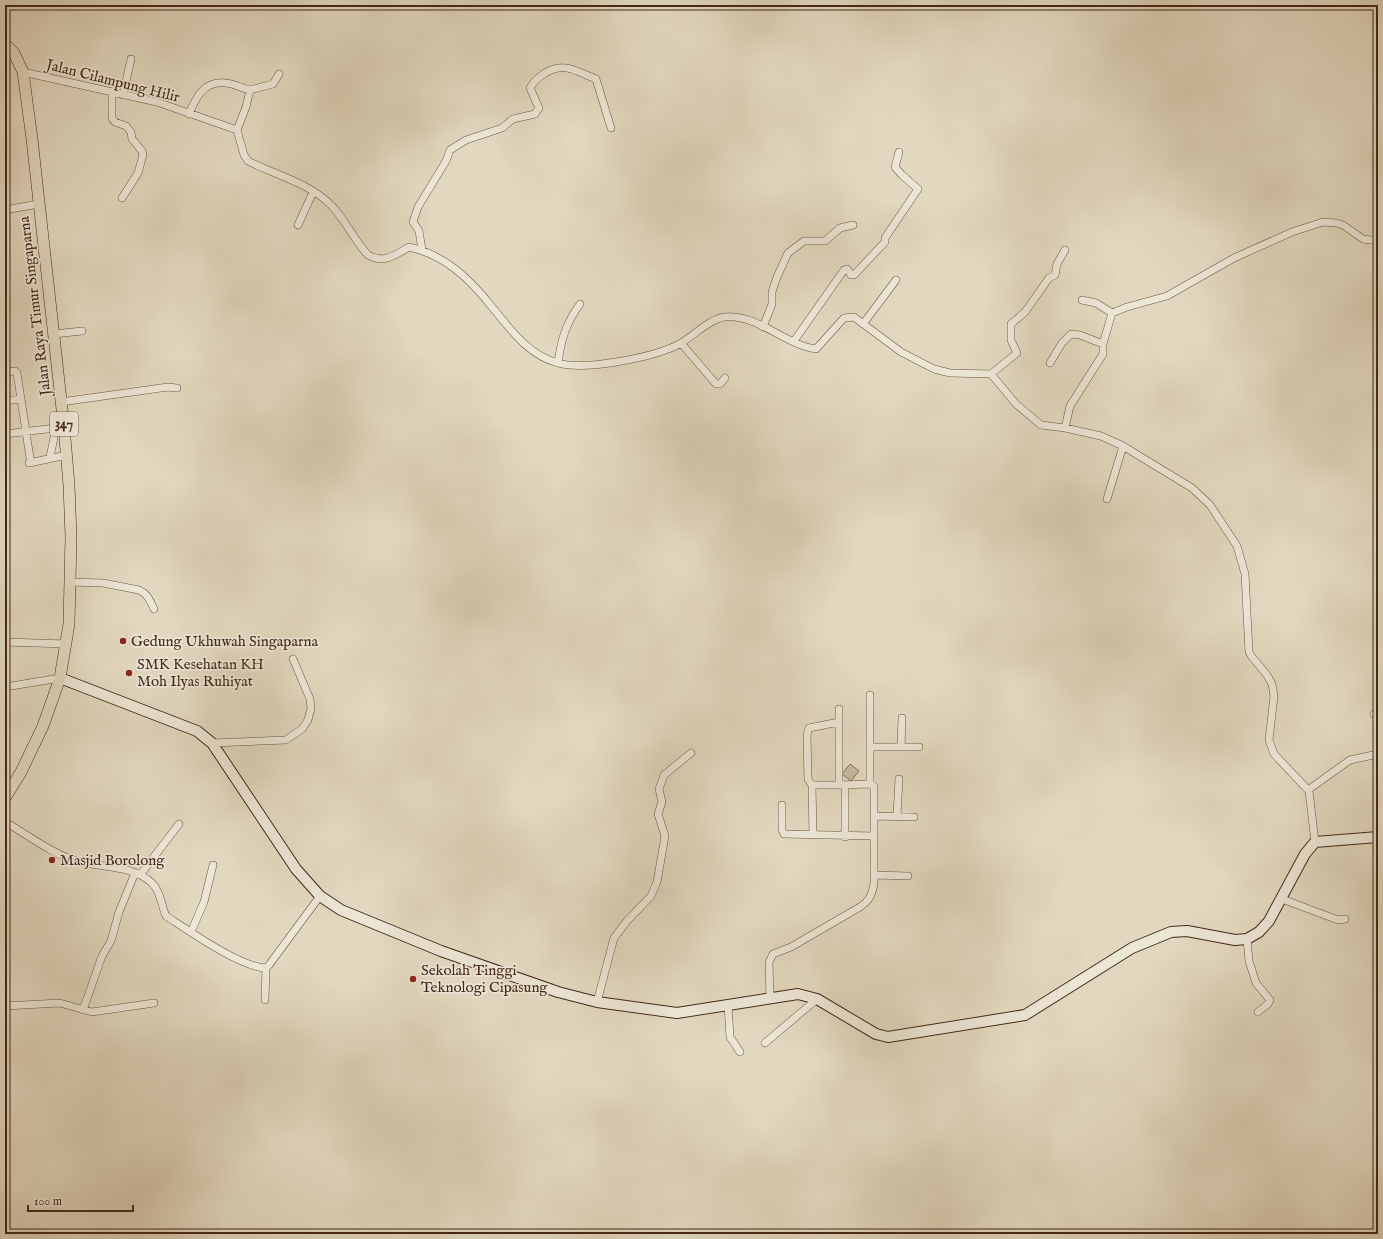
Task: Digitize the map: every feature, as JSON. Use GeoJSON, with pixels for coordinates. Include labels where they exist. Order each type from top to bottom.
{"type":"FeatureCollection","features":[{"type":"Feature","properties":{"kind":"main road","name":"Jalan Raya Timur Singaparna"},"geometry":{"type":"LineString","coordinates":[[5,44],[14,52],[23,72],[32,139],[61,402],[60,428],[66,455],[69,492],[70,582],[66,644],[60,678],[43,726],[21,772],[5,798]]}},
{"type":"Feature","properties":{"kind":"main road"},"geometry":{"type":"LineString","coordinates":[[60,678],[197,731],[212,743],[296,869],[320,896],[341,910],[441,951],[558,992],[597,1002],[669,1013],[798,994],[817,999],[876,1034],[888,1037],[1025,1015],[1132,948],[1171,932],[1187,931],[1235,940],[1247,939],[1259,932],[1264,926],[1282,899],[1305,854],[1315,842],[1378,837]]}},
{"type":"Feature","properties":{"kind":"street"},"geometry":{"type":"LineString","coordinates":[[123,95],[131,59]]}},
{"type":"Feature","properties":{"kind":"street"},"geometry":{"type":"LineString","coordinates":[[422,250],[419,231],[413,222],[418,207],[446,161],[450,150],[466,140],[502,128],[513,119],[535,114],[539,108],[530,88],[532,83],[542,75],[557,67],[570,68],[596,79],[611,128]]}},
{"type":"Feature","properties":{"kind":"street","name":"Jalan Cilampung Hilir"},"geometry":{"type":"LineString","coordinates":[[23,72],[157,102],[237,130]]}},
{"type":"Feature","properties":{"kind":"street"},"geometry":{"type":"LineString","coordinates":[[189,114],[197,96],[202,90],[209,86],[226,83],[250,90],[273,84],[279,74]]}},
{"type":"Feature","properties":{"kind":"street"},"geometry":{"type":"LineString","coordinates":[[250,90],[246,107],[237,130],[244,155],[248,161],[313,192],[331,204],[344,219],[362,248],[374,258],[390,258],[409,247],[422,250],[444,260],[458,271],[492,306],[512,334],[531,350],[558,363],[606,363],[637,358],[681,343],[706,326],[724,318],[736,317],[763,326],[802,346],[816,349],[844,318],[854,317],[901,352],[934,369],[950,373],[991,374],[1017,353],[1011,340],[1011,324],[1025,312],[1049,278],[1055,275],[1057,264],[1065,250]]}},
{"type":"Feature","properties":{"kind":"street"},"geometry":{"type":"LineString","coordinates":[[112,93],[112,118],[115,122],[126,126],[131,132],[132,139],[142,151],[143,155],[138,173],[122,198]]}},
{"type":"Feature","properties":{"kind":"street"},"geometry":{"type":"LineString","coordinates":[[794,341],[844,270],[847,269],[851,275],[854,275],[885,242],[885,238],[918,189],[895,167],[899,152]]}},
{"type":"Feature","properties":{"kind":"street"},"geometry":{"type":"LineString","coordinates":[[298,225],[313,192]]}},
{"type":"Feature","properties":{"kind":"street"},"geometry":{"type":"LineString","coordinates":[[5,210],[38,204]]}},
{"type":"Feature","properties":{"kind":"street"},"geometry":{"type":"LineString","coordinates":[[1112,313],[1127,307],[1168,296],[1234,258],[1292,232],[1323,222],[1344,225],[1363,239],[1378,241]]}},
{"type":"Feature","properties":{"kind":"street"},"geometry":{"type":"LineString","coordinates":[[763,326],[772,304],[772,292],[777,277],[788,253],[804,240],[825,241],[840,228],[853,224]]}},
{"type":"Feature","properties":{"kind":"street"},"geometry":{"type":"LineString","coordinates":[[863,324],[896,280]]}},
{"type":"Feature","properties":{"kind":"street"},"geometry":{"type":"LineString","coordinates":[[1082,300],[1096,303],[1112,313]]}},
{"type":"Feature","properties":{"kind":"street"},"geometry":{"type":"LineString","coordinates":[[558,363],[566,325],[580,304]]}},
{"type":"Feature","properties":{"kind":"street"},"geometry":{"type":"LineString","coordinates":[[1065,428],[1070,406],[1102,354],[1103,344],[1112,313]]}},
{"type":"Feature","properties":{"kind":"street"},"geometry":{"type":"LineString","coordinates":[[54,334],[82,331]]}},
{"type":"Feature","properties":{"kind":"street"},"geometry":{"type":"LineString","coordinates":[[1050,363],[1062,343],[1071,334],[1080,335],[1103,344]]}},
{"type":"Feature","properties":{"kind":"street"},"geometry":{"type":"LineString","coordinates":[[681,343],[716,384],[720,384],[725,378]]}},
{"type":"Feature","properties":{"kind":"street"},"geometry":{"type":"LineString","coordinates":[[5,372],[17,372],[29,460],[66,455]]}},
{"type":"Feature","properties":{"kind":"street"},"geometry":{"type":"LineString","coordinates":[[991,374],[1027,415],[1041,425],[1065,428],[1101,436],[1123,446],[1192,488],[1210,505],[1237,546],[1245,574],[1249,652],[1272,684],[1274,696],[1269,740],[1274,754],[1308,790],[1315,842]]}},
{"type":"Feature","properties":{"kind":"street"},"geometry":{"type":"LineString","coordinates":[[61,402],[163,387],[177,388]]}},
{"type":"Feature","properties":{"kind":"street"},"geometry":{"type":"LineString","coordinates":[[5,401],[21,399]]}},
{"type":"Feature","properties":{"kind":"street"},"geometry":{"type":"LineString","coordinates":[[5,434],[60,428],[50,457]]}},
{"type":"Feature","properties":{"kind":"street"},"geometry":{"type":"LineString","coordinates":[[1107,499],[1123,446]]}},
{"type":"Feature","properties":{"kind":"street"},"geometry":{"type":"LineString","coordinates":[[70,582],[103,583],[139,590],[144,592],[148,597],[154,609]]}},
{"type":"Feature","properties":{"kind":"street"},"geometry":{"type":"LineString","coordinates":[[5,642],[66,644]]}},
{"type":"Feature","properties":{"kind":"street"},"geometry":{"type":"LineString","coordinates":[[212,743],[286,740],[302,729],[310,713],[310,699],[293,659]]}},
{"type":"Feature","properties":{"kind":"street"},"geometry":{"type":"LineString","coordinates":[[5,687],[60,678]]}},
{"type":"Feature","properties":{"kind":"street"},"geometry":{"type":"LineString","coordinates":[[870,696],[870,784]]}},
{"type":"Feature","properties":{"kind":"street"},"geometry":{"type":"LineString","coordinates":[[839,709],[845,837]]}},
{"type":"Feature","properties":{"kind":"street"},"geometry":{"type":"LineString","coordinates":[[901,747],[902,718]]}},
{"type":"Feature","properties":{"kind":"street"},"geometry":{"type":"LineString","coordinates":[[813,835],[812,785],[808,779],[808,730],[839,722]]}},
{"type":"Feature","properties":{"kind":"street"},"geometry":{"type":"LineString","coordinates":[[870,747],[919,748]]}},
{"type":"Feature","properties":{"kind":"street"},"geometry":{"type":"LineString","coordinates":[[597,1002],[614,938],[627,921],[651,896],[657,882],[665,836],[658,814],[662,802],[659,792],[662,780],[667,772],[691,753]]}},
{"type":"Feature","properties":{"kind":"street"},"geometry":{"type":"LineString","coordinates":[[1308,790],[1350,760],[1378,754]]}},
{"type":"Feature","properties":{"kind":"street"},"geometry":{"type":"LineString","coordinates":[[897,816],[899,779]]}},
{"type":"Feature","properties":{"kind":"street"},"geometry":{"type":"LineString","coordinates":[[770,999],[769,962],[773,954],[791,947],[868,901],[873,894],[874,786],[870,784],[842,786],[812,785]]}},
{"type":"Feature","properties":{"kind":"street"},"geometry":{"type":"LineString","coordinates":[[782,805],[782,830],[784,834],[845,837],[874,836]]}},
{"type":"Feature","properties":{"kind":"street"},"geometry":{"type":"LineString","coordinates":[[874,816],[914,817]]}},
{"type":"Feature","properties":{"kind":"street"},"geometry":{"type":"LineString","coordinates":[[5,822],[69,859],[137,874],[152,884],[159,892],[166,916],[242,961],[260,968],[266,968]]}},
{"type":"Feature","properties":{"kind":"street"},"geometry":{"type":"LineString","coordinates":[[83,1010],[102,956],[111,941],[119,912],[137,874],[179,824]]}},
{"type":"Feature","properties":{"kind":"street"},"geometry":{"type":"LineString","coordinates":[[191,932],[204,902],[213,865]]}},
{"type":"Feature","properties":{"kind":"street"},"geometry":{"type":"LineString","coordinates":[[874,875],[908,876]]}},
{"type":"Feature","properties":{"kind":"street"},"geometry":{"type":"LineString","coordinates":[[265,1000],[266,968],[320,896]]}},
{"type":"Feature","properties":{"kind":"street"},"geometry":{"type":"LineString","coordinates":[[1282,899],[1338,920],[1345,919]]}},
{"type":"Feature","properties":{"kind":"street"},"geometry":{"type":"LineString","coordinates":[[1247,939],[1249,961],[1256,983],[1270,1000],[1268,1004],[1258,1012]]}},
{"type":"Feature","properties":{"kind":"street"},"geometry":{"type":"LineString","coordinates":[[765,1043],[817,999]]}},
{"type":"Feature","properties":{"kind":"street"},"geometry":{"type":"LineString","coordinates":[[5,1006],[39,1005],[52,1002],[96,1012],[154,1003]]}},
{"type":"Feature","properties":{"kind":"street"},"geometry":{"type":"LineString","coordinates":[[728,1004],[730,1037],[740,1052]]}},
{"type":"Feature","properties":{"kind":"shaded area"},"geometry":{"type":"Polygon","coordinates":[[[850,764],[859,771],[851,781],[842,774],[850,764]]]}},
{"type":"Feature","properties":{"kind":"place","name":"Gedung Ukhuwah Singaparna"},"geometry":{"type":"Point","coordinates":[123,641]}},
{"type":"Feature","properties":{"kind":"place","name":"SMK Kesehatan KH Moh Ilyas Ruhiyat"},"geometry":{"type":"Point","coordinates":[129,673]}},
{"type":"Feature","properties":{"kind":"place","name":"Masjid Borolong"},"geometry":{"type":"Point","coordinates":[52,860]}},
{"type":"Feature","properties":{"kind":"place","name":"Sekolah Tinggi Teknologi Cipasung"},"geometry":{"type":"Point","coordinates":[413,979]}}]}
